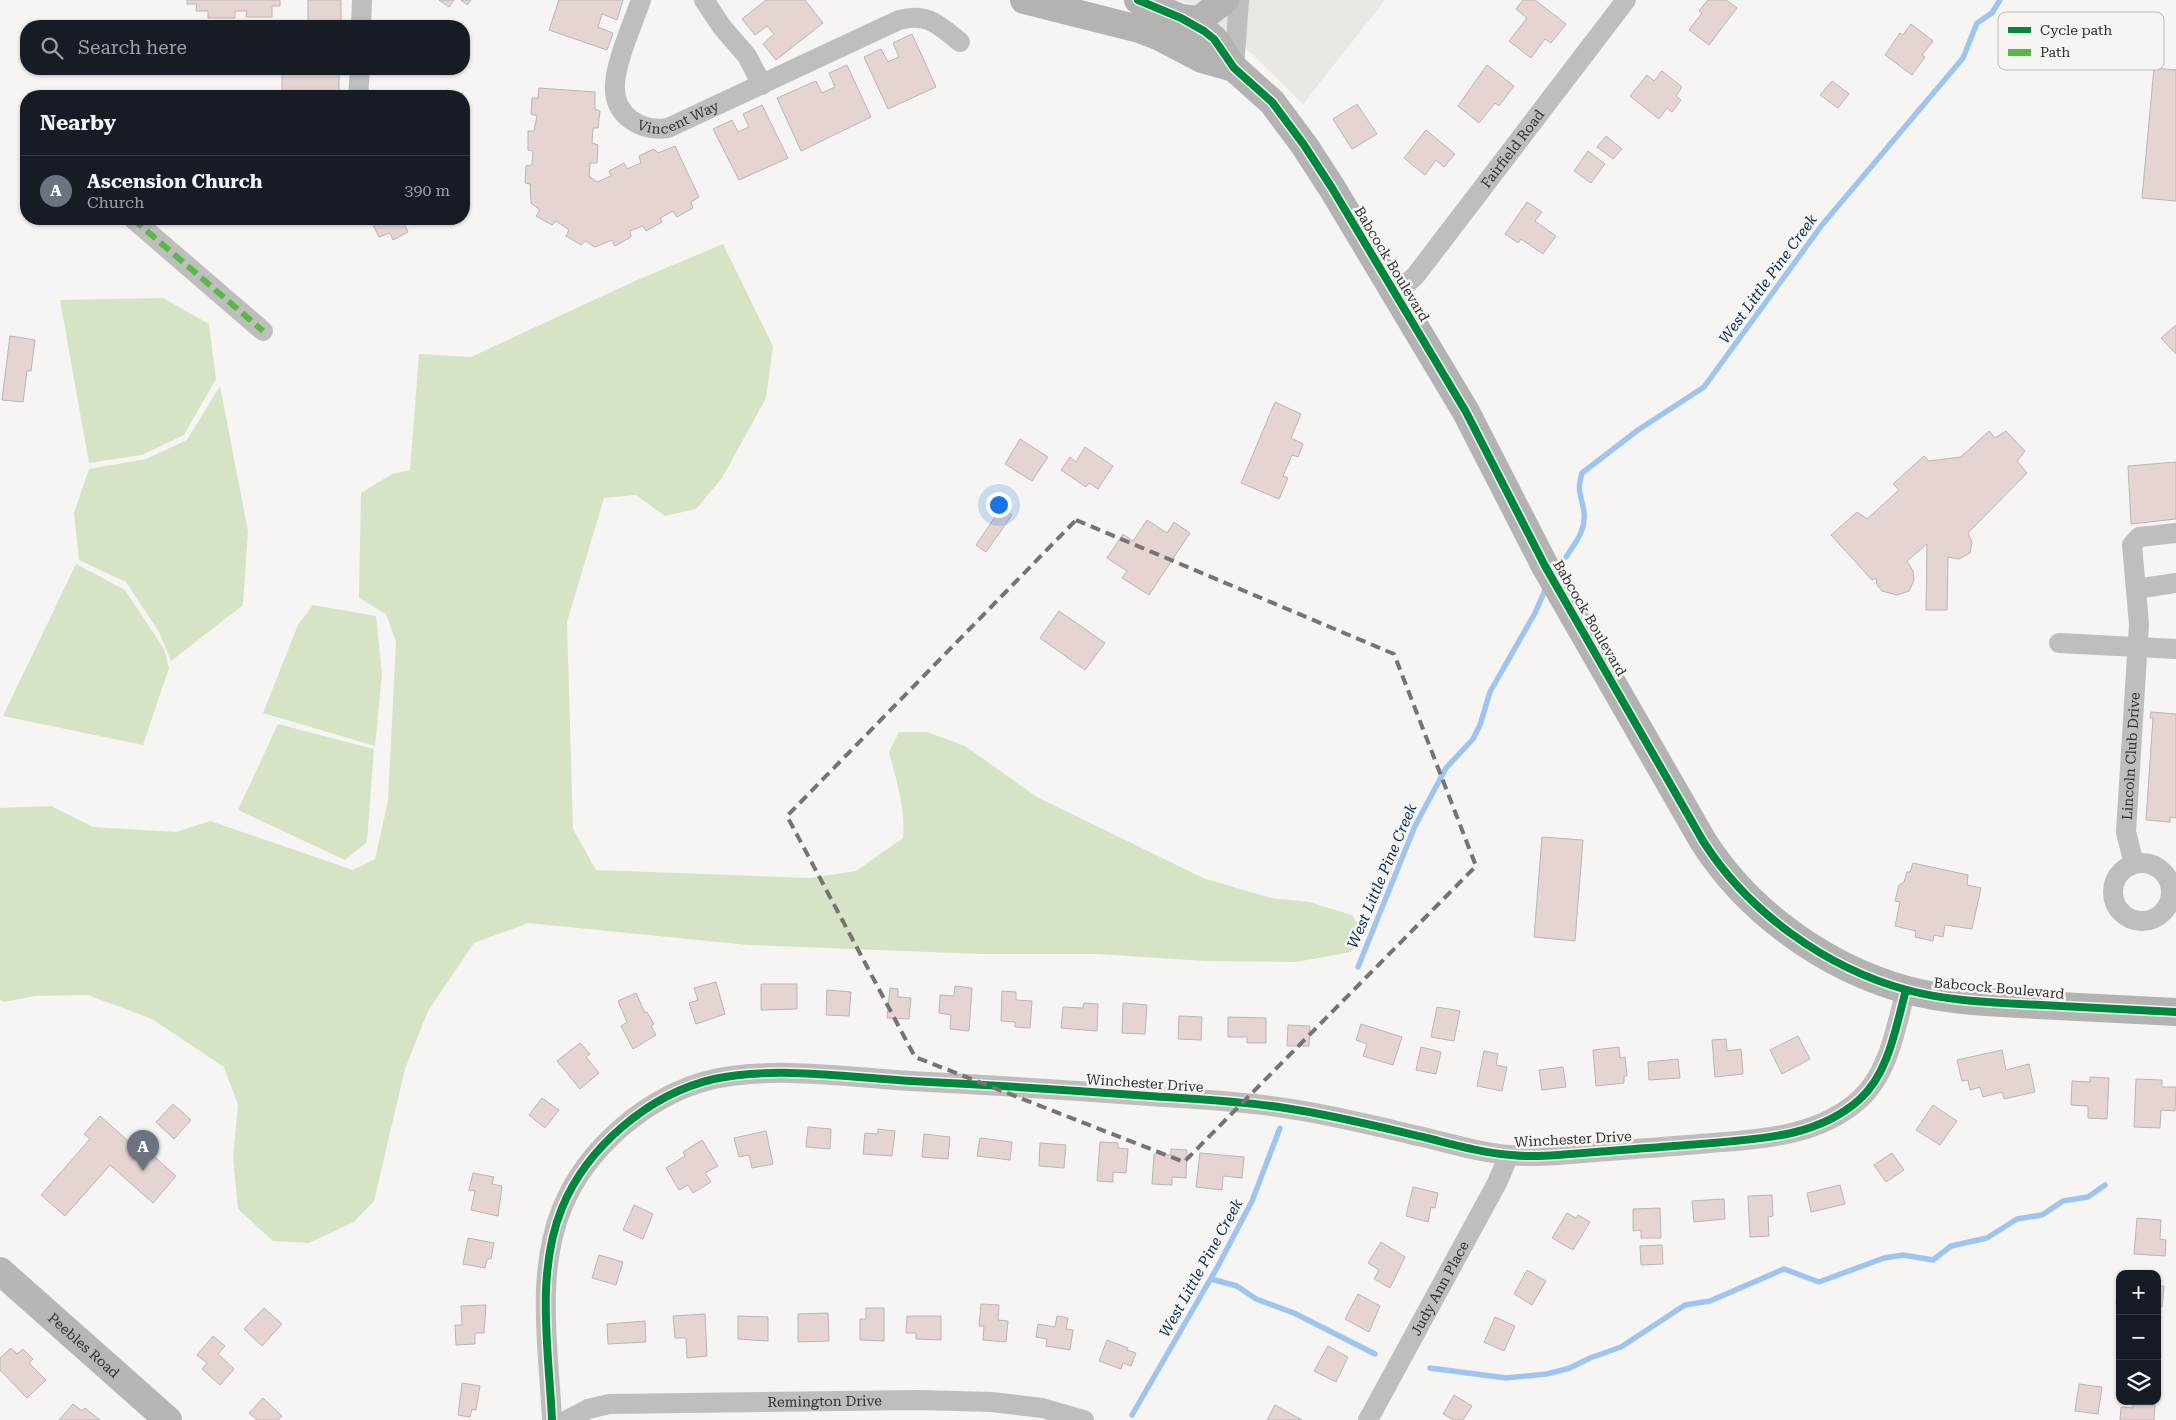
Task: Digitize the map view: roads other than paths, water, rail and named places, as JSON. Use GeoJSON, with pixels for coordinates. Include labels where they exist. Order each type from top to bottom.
{"type":"FeatureCollection","features":[{"type":"Feature","properties":{"kind":"main road","name":"Peebles Road"},"geometry":{"type":"LineString","coordinates":[[0,1271],[168,1420]]}},
{"type":"Feature","properties":{"kind":"street"},"geometry":{"type":"LineString","coordinates":[[361,20],[362,0]]}},
{"type":"Feature","properties":{"kind":"street","name":"Vincent Way"},"geometry":{"type":"LineString","coordinates":[[641,0],[615,85],[621,109],[630,120],[640,126],[655,130],[668,128],[898,20],[912,16],[927,18],[960,42]]}},
{"type":"Feature","properties":{"kind":"street"},"geometry":{"type":"LineString","coordinates":[[704,0],[722,27],[748,56],[762,85]]}},
{"type":"Feature","properties":{"kind":"street","name":"Babcock Boulevard"},"geometry":{"type":"LineString","coordinates":[[1024,0],[1139,29],[1160,37],[1202,59],[1234,68]]}},
{"type":"Feature","properties":{"kind":"street","name":"Babcock Boulevard"},"geometry":{"type":"LineString","coordinates":[[1138,0],[1182,18],[1214,39],[1234,68],[1272,102],[1294,130],[1332,188],[1466,412],[1545,566],[1714,858],[1759,908],[1802,941],[1838,962],[1906,990],[1958,1000],[2176,1012]]}},
{"type":"Feature","properties":{"kind":"street"},"geometry":{"type":"LineString","coordinates":[[1182,18],[1199,20],[1225,0]]}},
{"type":"Feature","properties":{"kind":"street"},"geometry":{"type":"LineString","coordinates":[[1234,68],[1239,0]]}},
{"type":"Feature","properties":{"kind":"street","name":"Fairfield Road"},"geometry":{"type":"LineString","coordinates":[[1395,295],[1416,275],[1626,0]]}},
{"type":"Feature","properties":{"kind":"street"},"geometry":{"type":"LineString","coordinates":[[360,75],[361,90]]}},
{"type":"Feature","properties":{"kind":"street"},"geometry":{"type":"LineString","coordinates":[[140,225],[263,332]]}},
{"type":"Feature","properties":{"kind":"street","name":"Lincoln Club Drive"},"geometry":{"type":"LineString","coordinates":[[2134,864],[2126,832],[2139,624],[2132,544],[2139,537],[2176,533]]}},
{"type":"Feature","properties":{"kind":"street"},"geometry":{"type":"LineString","coordinates":[[2136,589],[2176,583]]}},
{"type":"Feature","properties":{"kind":"street"},"geometry":{"type":"LineString","coordinates":[[2059,643],[2176,649]]}},
{"type":"Feature","properties":{"kind":"street","name":"Winchester Drive"},"geometry":{"type":"LineString","coordinates":[[552,1420],[547,1339],[547,1287],[553,1242],[562,1207],[580,1176],[612,1136],[659,1102],[712,1079],[771,1073],[1013,1086],[1282,1107],[1345,1118],[1478,1150],[1509,1155],[1552,1156],[1762,1139],[1811,1128],[1847,1109],[1869,1089],[1884,1063],[1906,990]]}},
{"type":"Feature","properties":{"kind":"street","name":"Judy Ann Place"},"geometry":{"type":"LineString","coordinates":[[1368,1420],[1497,1183],[1509,1155]]}},
{"type":"Feature","properties":{"kind":"street","name":"Remington Drive"},"geometry":{"type":"LineString","coordinates":[[567,1420],[588,1409],[609,1404],[919,1400],[1019,1404],[1084,1420]]}},
{"type":"Feature","properties":{"kind":"waterway","name":"West Little Pine Creek"},"geometry":{"type":"LineString","coordinates":[[1566,557],[1583,526],[1584,513],[1579,490],[1582,473],[1638,430],[1704,387],[1822,225],[1963,58],[1977,23],[1992,13],[2000,0]]}},
{"type":"Feature","properties":{"kind":"waterway","name":"West Little Pine Creek"},"geometry":{"type":"LineString","coordinates":[[1358,967],[1415,826],[1446,768],[1473,739],[1480,725],[1490,692],[1535,613],[1546,588]]}},
{"type":"Feature","properties":{"kind":"waterway","name":"West Little Pine Creek"},"geometry":{"type":"LineString","coordinates":[[1132,1415],[1218,1266],[1252,1201],[1280,1128]]}},
{"type":"Feature","properties":{"kind":"waterway"},"geometry":{"type":"LineString","coordinates":[[1430,1368],[1506,1378],[1547,1374],[1570,1368],[1590,1358],[1621,1347],[1685,1305],[1710,1301],[1784,1269],[1819,1282],[1884,1258],[1903,1255],[1933,1260],[1951,1246],[1987,1238],[2017,1219],[2042,1215],[2063,1201],[2088,1197],[2105,1185]]}},
{"type":"Feature","properties":{"kind":"waterway"},"geometry":{"type":"LineString","coordinates":[[1211,1279],[1237,1286],[1256,1299],[1294,1313],[1375,1354]]}},
{"type":"Feature","properties":{"kind":"place","name":"Ascension Church"},"geometry":{"type":"Point","coordinates":[143,1171]}}]}
